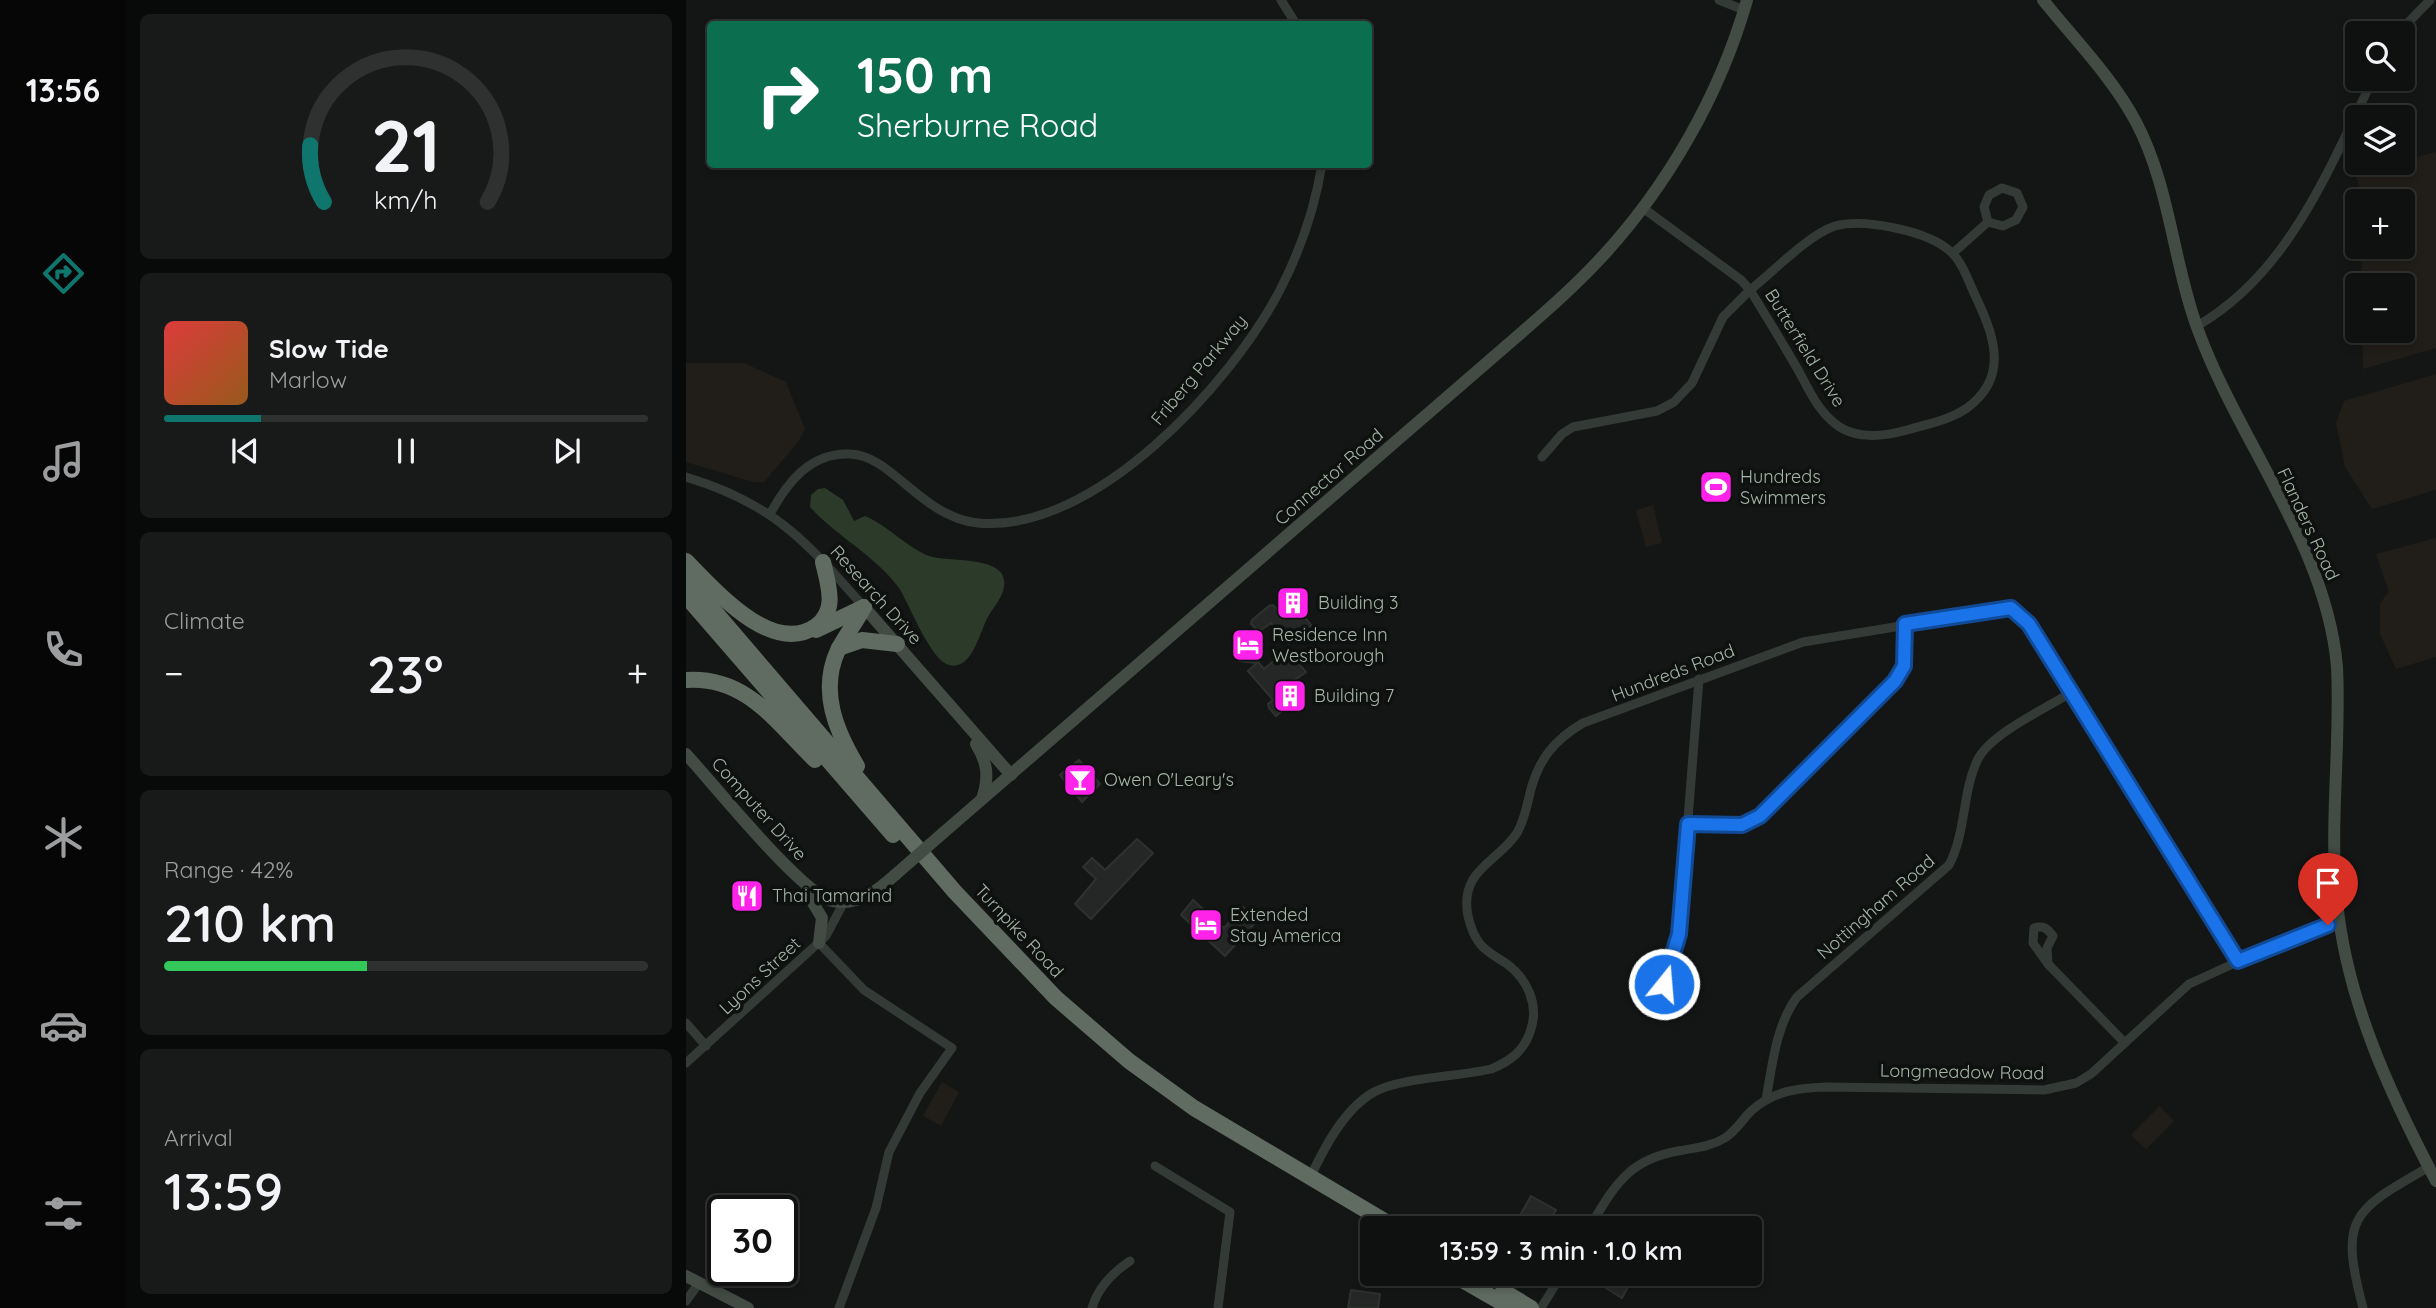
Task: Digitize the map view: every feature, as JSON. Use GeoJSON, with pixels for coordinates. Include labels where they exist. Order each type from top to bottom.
{"type":"FeatureCollection","features":[{"type":"Feature","properties":{"kind":"highway"},"geometry":{"type":"LineString","coordinates":[[686,561],[723,598],[756,623],[785,633],[807,632],[830,625],[864,607]]}},
{"type":"Feature","properties":{"kind":"highway"},"geometry":{"type":"LineString","coordinates":[[807,632],[823,621],[830,609],[831,597],[823,562]]}},
{"type":"Feature","properties":{"kind":"highway","name":"Turnpike Road"},"geometry":{"type":"LineString","coordinates":[[686,578],[996,938],[1086,1025],[1129,1061],[1194,1108],[1375,1216]]}},
{"type":"Feature","properties":{"kind":"highway","name":"Turnpike Road"},"geometry":{"type":"LineString","coordinates":[[686,596],[977,931],[1059,1015],[1116,1065],[1177,1108],[1360,1219]]}},
{"type":"Feature","properties":{"kind":"highway"},"geometry":{"type":"LineString","coordinates":[[864,607],[834,660],[830,685],[832,715],[849,753],[878,793],[887,812]]}},
{"type":"Feature","properties":{"kind":"highway"},"geometry":{"type":"LineString","coordinates":[[839,648],[862,640],[897,644]]}},
{"type":"Feature","properties":{"kind":"highway"},"geometry":{"type":"LineString","coordinates":[[686,680],[722,682],[745,693],[848,793],[864,803]]}},
{"type":"Feature","properties":{"kind":"highway"},"geometry":{"type":"LineString","coordinates":[[1473,1286],[1511,1308]]}},
{"type":"Feature","properties":{"kind":"highway"},"geometry":{"type":"LineString","coordinates":[[1493,1286],[1531,1308]]}},
{"type":"Feature","properties":{"kind":"street"},"geometry":{"type":"LineString","coordinates":[[1281,0],[1294,21]]}},
{"type":"Feature","properties":{"kind":"street"},"geometry":{"type":"LineString","coordinates":[[1719,0],[1746,5]]}},
{"type":"Feature","properties":{"kind":"street","name":"Flanders Road"},"geometry":{"type":"LineString","coordinates":[[2043,0],[2108,78],[2143,135],[2159,183],[2182,281],[2197,327],[2223,390],[2306,555],[2329,618],[2338,684],[2335,868],[2339,921],[2349,971],[2366,1027],[2436,1181]]}},
{"type":"Feature","properties":{"kind":"street"},"geometry":{"type":"LineString","coordinates":[[2410,21],[2430,0]]}},
{"type":"Feature","properties":{"kind":"street","name":"Connector Road"},"geometry":{"type":"LineString","coordinates":[[844,902],[867,897],[895,875],[1513,340],[1599,260],[1643,208],[1696,124],[1746,5]]}},
{"type":"Feature","properties":{"kind":"street"},"geometry":{"type":"LineString","coordinates":[[2197,327],[2229,306],[2295,231],[2330,169],[2367,91]]}},
{"type":"Feature","properties":{"kind":"street","name":"Friberg Parkway"},"geometry":{"type":"LineString","coordinates":[[770,514],[779,497],[799,472],[811,463],[839,454],[865,456],[931,506],[962,521],[980,523],[1000,524],[1038,516],[1110,482],[1143,456],[1189,412],[1240,352],[1267,312],[1305,233],[1321,168]]}},
{"type":"Feature","properties":{"kind":"street"},"geometry":{"type":"LineString","coordinates":[[2002,188],[2017,193],[2023,206],[2017,220],[2003,226],[1988,222],[1984,207],[1989,195],[2002,188]]}},
{"type":"Feature","properties":{"kind":"street","name":"Butterfield Drive"},"geometry":{"type":"LineString","coordinates":[[1643,208],[1741,280],[1750,290],[1822,411],[1843,430],[1860,435],[1894,433],[1947,417],[1969,406],[1988,382],[1994,366],[1992,331],[1953,253],[1925,237],[1860,223],[1832,227],[1818,235],[1750,290]]}},
{"type":"Feature","properties":{"kind":"street"},"geometry":{"type":"LineString","coordinates":[[1953,253],[1988,222]]}},
{"type":"Feature","properties":{"kind":"street"},"geometry":{"type":"LineString","coordinates":[[1542,457],[1562,433],[1573,427],[1657,411],[1674,402],[1692,383],[1723,317],[1750,290]]}},
{"type":"Feature","properties":{"kind":"street","name":"Research Drive"},"geometry":{"type":"LineString","coordinates":[[686,477],[745,499],[789,526],[1011,775]]}},
{"type":"Feature","properties":{"kind":"street","name":"Hundreds Road"},"geometry":{"type":"LineString","coordinates":[[1310,1178],[1351,1112],[1377,1091],[1392,1085],[1491,1069],[1507,1063],[1520,1052],[1529,1038],[1534,1022],[1529,989],[1520,975],[1480,944],[1472,930],[1467,897],[1471,881],[1480,867],[1506,846],[1517,833],[1524,818],[1536,769],[1556,742],[1583,723],[1803,642],[2011,608],[2029,624],[2238,961]]}},
{"type":"Feature","properties":{"kind":"street"},"geometry":{"type":"LineString","coordinates":[[1688,824],[1742,825],[1760,816],[1895,681],[1904,666],[1905,624]]}},
{"type":"Feature","properties":{"kind":"street"},"geometry":{"type":"LineString","coordinates":[[1671,958],[1679,934],[1699,679]]}},
{"type":"Feature","properties":{"kind":"street","name":"Nottingham Road"},"geometry":{"type":"LineString","coordinates":[[1766,1100],[1773,1055],[1797,997],[1949,865],[1956,851],[1974,768],[1986,747],[2072,692]]}},
{"type":"Feature","properties":{"kind":"street"},"geometry":{"type":"LineString","coordinates":[[959,717],[985,758],[988,773],[982,800]]}},
{"type":"Feature","properties":{"kind":"street","name":"Computer Drive"},"geometry":{"type":"LineString","coordinates":[[686,754],[791,871],[816,894],[829,900],[844,902]]}},
{"type":"Feature","properties":{"kind":"street"},"geometry":{"type":"LineString","coordinates":[[791,871],[820,912],[822,930],[819,943],[864,990],[952,1048],[920,1093],[889,1152],[876,1208],[839,1308]]}},
{"type":"Feature","properties":{"kind":"street","name":"Lyons Street"},"geometry":{"type":"LineString","coordinates":[[686,1063],[819,943],[833,926],[844,902]]}},
{"type":"Feature","properties":{"kind":"street","name":"Longmeadow Road"},"geometry":{"type":"LineString","coordinates":[[1596,1216],[1610,1193],[1632,1168],[1662,1154],[1712,1144],[1727,1137],[1749,1113],[1766,1100],[1793,1089],[2060,1088],[2091,1074],[2182,989],[2238,961],[2339,921]]}},
{"type":"Feature","properties":{"kind":"street"},"geometry":{"type":"LineString","coordinates":[[2048,964],[2124,1043]]}},
{"type":"Feature","properties":{"kind":"street"},"geometry":{"type":"LineString","coordinates":[[686,1023],[706,1046]]}},
{"type":"Feature","properties":{"kind":"street"},"geometry":{"type":"LineString","coordinates":[[1156,1166],[1230,1212],[1218,1308]]}},
{"type":"Feature","properties":{"kind":"street"},"geometry":{"type":"LineString","coordinates":[[2363,1308],[2351,1251],[2353,1235],[2360,1217],[2367,1206],[2380,1195],[2429,1167]]}},
{"type":"Feature","properties":{"kind":"street"},"geometry":{"type":"LineString","coordinates":[[1091,1308],[1095,1295],[1106,1280],[1130,1261]]}},
{"type":"Feature","properties":{"kind":"street"},"geometry":{"type":"LineString","coordinates":[[686,1276],[748,1308]]}},
{"type":"Feature","properties":{"kind":"street"},"geometry":{"type":"LineString","coordinates":[[686,1301],[699,1283]]}},
{"type":"Feature","properties":{"kind":"street"},"geometry":{"type":"LineString","coordinates":[[1541,1308],[1555,1286]]}},
{"type":"Feature","properties":{"kind":"shaded area"},"geometry":{"type":"Polygon","coordinates":[[[2436,152],[2436,348],[2363,369],[2362,343],[2415,343],[2415,273],[2361,273],[2362,259],[2415,259],[2415,189],[2361,189],[2355,175],[2415,175],[2415,157],[2436,152]]]}},
{"type":"Feature","properties":{"kind":"shaded area"},"geometry":{"type":"Polygon","coordinates":[[[686,363],[744,363],[786,382],[805,429],[798,442],[764,482],[753,482],[686,462],[686,363]]]}},
{"type":"Feature","properties":{"kind":"shaded area"},"geometry":{"type":"Polygon","coordinates":[[[2436,374],[2436,490],[2372,509],[2345,467],[2336,423],[2344,401],[2436,374]]]}},
{"type":"Feature","properties":{"kind":"shaded area"},"geometry":{"type":"Polygon","coordinates":[[[825,488],[843,500],[854,521],[865,516],[929,556],[988,565],[1003,576],[1004,587],[1000,598],[964,662],[953,666],[942,661],[928,643],[899,588],[890,577],[810,507],[811,495],[818,489],[825,488]]]}},
{"type":"Feature","properties":{"kind":"shaded area"},"geometry":{"type":"Polygon","coordinates":[[[1653,505],[1662,543],[1646,547],[1636,510],[1653,505]]]}},
{"type":"Feature","properties":{"kind":"shaded area"},"geometry":{"type":"Polygon","coordinates":[[[2436,538],[2436,657],[2396,669],[2380,634],[2380,603],[2389,592],[2376,554],[2436,538]]]}},
{"type":"Feature","properties":{"kind":"shaded area"},"geometry":{"type":"Polygon","coordinates":[[[942,1082],[959,1092],[941,1126],[923,1116],[942,1082]]]}},
{"type":"Feature","properties":{"kind":"shaded area"},"geometry":{"type":"Polygon","coordinates":[[[2160,1106],[2174,1121],[2146,1149],[2131,1135],[2160,1106]]]}},
{"type":"Feature","properties":{"kind":"building"},"geometry":{"type":"Polygon","coordinates":[[[1296,592],[1304,602],[1305,605],[1299,610],[1311,625],[1309,628],[1289,644],[1271,623],[1258,632],[1256,663],[1239,661],[1236,649],[1240,631],[1257,630],[1251,624],[1252,620],[1269,606],[1273,605],[1277,609],[1296,592]]]}},
{"type":"Feature","properties":{"kind":"building"},"geometry":{"type":"Polygon","coordinates":[[[1287,650],[1306,672],[1288,685],[1297,698],[1276,716],[1268,704],[1273,700],[1248,671],[1258,662],[1264,669],[1287,650]]]}},
{"type":"Feature","properties":{"kind":"building","name":"Owen O'Leary's"},"geometry":{"type":"Polygon","coordinates":[[[1079,760],[1100,784],[1082,802],[1060,775],[1079,760]]]}},
{"type":"Feature","properties":{"kind":"building"},"geometry":{"type":"Polygon","coordinates":[[[1137,839],[1153,853],[1091,919],[1075,904],[1096,879],[1083,867],[1092,858],[1105,870],[1137,839]]]}},
{"type":"Feature","properties":{"kind":"building","name":"Extended Stay America"},"geometry":{"type":"Polygon","coordinates":[[[1193,900],[1224,928],[1243,907],[1257,921],[1225,956],[1181,915],[1193,900]]]}},
{"type":"Feature","properties":{"kind":"building"},"geometry":{"type":"Polygon","coordinates":[[[1531,1196],[1556,1210],[1552,1216],[1520,1216],[1531,1196]]]}},
{"type":"Feature","properties":{"kind":"building"},"geometry":{"type":"Polygon","coordinates":[[[1607,1286],[1628,1286],[1622,1298],[1606,1288],[1607,1286]]]}},
{"type":"Feature","properties":{"kind":"building"},"geometry":{"type":"Polygon","coordinates":[[[1351,1290],[1380,1294],[1378,1308],[1348,1308],[1351,1290]]]}},
{"type":"Feature","properties":{"kind":"place","name":"Hundreds Swimmers"},"geometry":{"type":"Point","coordinates":[1716,487]}},
{"type":"Feature","properties":{"kind":"place","name":"Building 3"},"geometry":{"type":"Point","coordinates":[1293,603]}},
{"type":"Feature","properties":{"kind":"place","name":"Residence Inn Westborough"},"geometry":{"type":"Point","coordinates":[1248,645]}},
{"type":"Feature","properties":{"kind":"place","name":"Building 7"},"geometry":{"type":"Point","coordinates":[1290,696]}},
{"type":"Feature","properties":{"kind":"place","name":"Owen O'Leary's"},"geometry":{"type":"Point","coordinates":[1080,780]}},
{"type":"Feature","properties":{"kind":"place","name":"Thai Tamarind"},"geometry":{"type":"Point","coordinates":[747,896]}},
{"type":"Feature","properties":{"kind":"place","name":"Extended Stay America"},"geometry":{"type":"Point","coordinates":[1206,925]}},
{"type":"Feature","properties":{"kind":"route"},"geometry":{"type":"LineString","coordinates":[[1664,984],[1679,934],[1688,824],[1742,825],[1760,816],[1895,681],[1904,666],[1905,624],[2011,608],[2029,624],[2238,961],[2328,925]]}}]}
